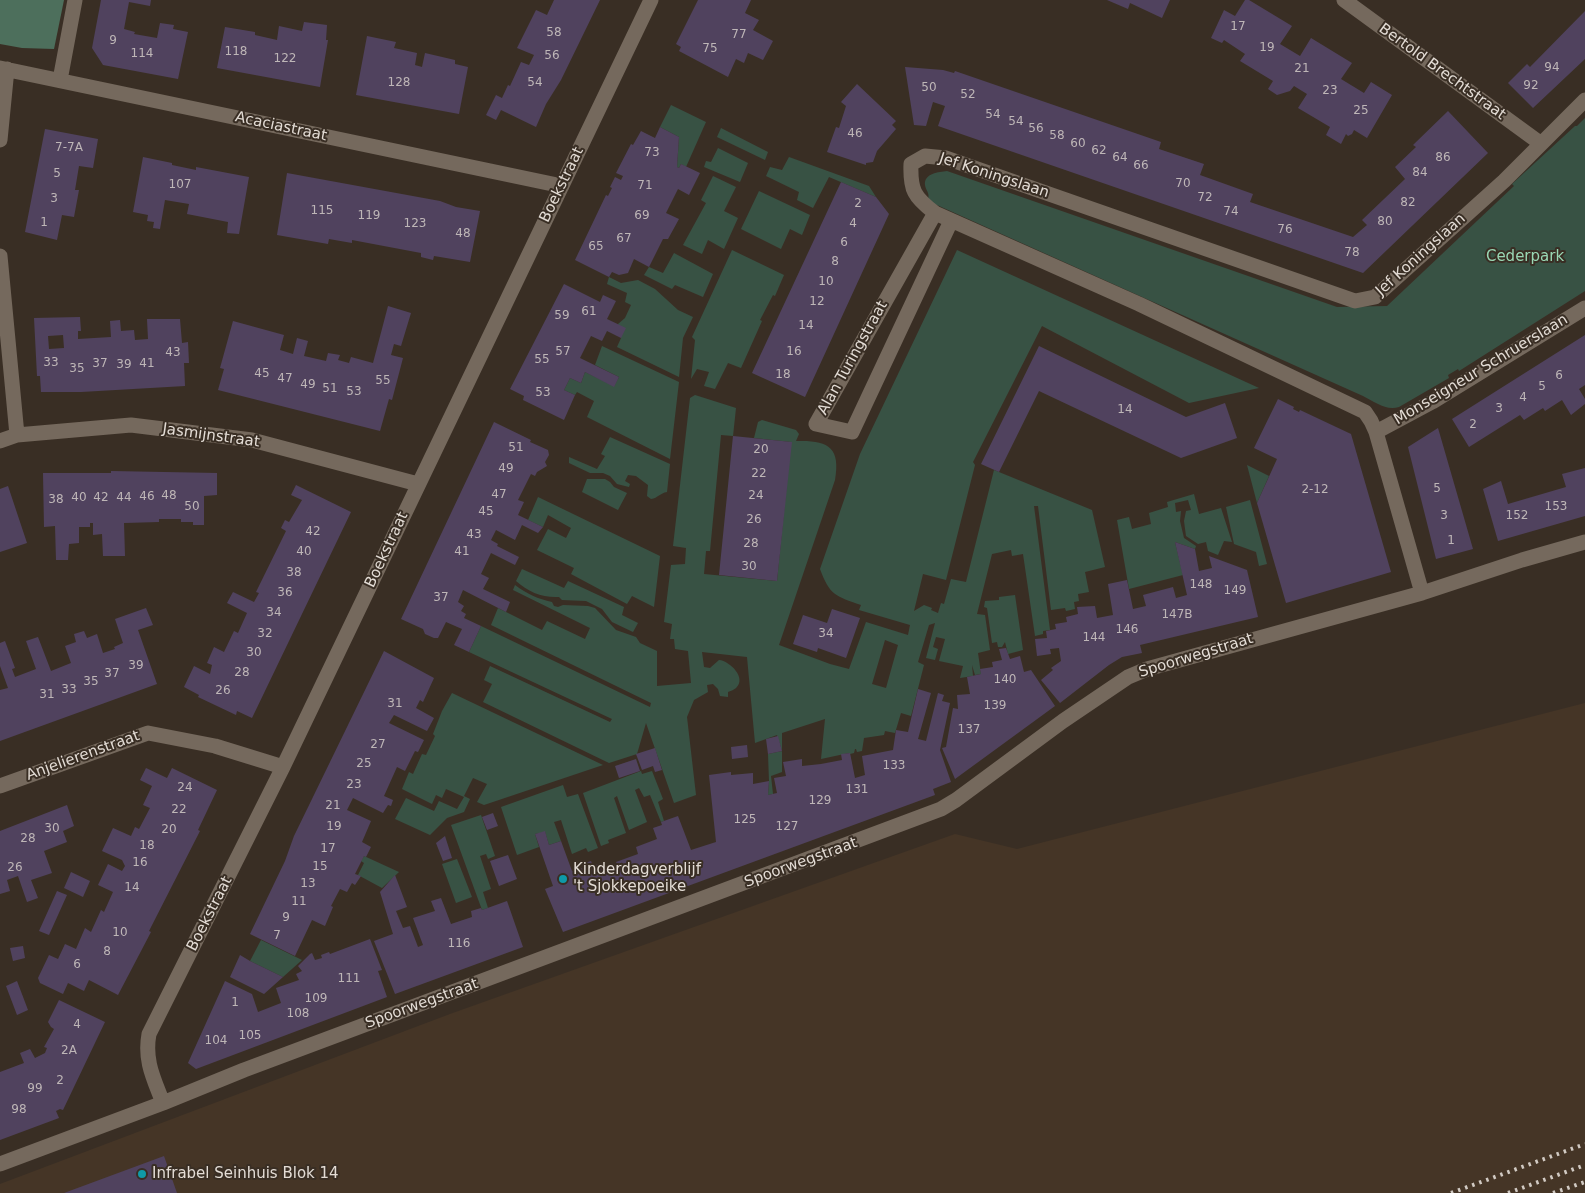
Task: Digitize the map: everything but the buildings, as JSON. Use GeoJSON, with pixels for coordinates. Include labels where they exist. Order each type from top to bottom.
{"type":"FeatureCollection","features":[{"type":"Feature","properties":{"kind":"street"},"geometry":{"type":"LineString","coordinates":[[60,80],[75,0]]}},
{"type":"Feature","properties":{"kind":"street","name":"Boekstraat"},"geometry":{"type":"LineString","coordinates":[[163,1103],[148,1061],[147,1048],[150,1034],[283,768],[651,0]]}},
{"type":"Feature","properties":{"kind":"street","name":"Bertold Brechtstraat"},"geometry":{"type":"LineString","coordinates":[[1344,0],[1540,143]]}},
{"type":"Feature","properties":{"kind":"street"},"geometry":{"type":"LineString","coordinates":[[0,140],[4,69]]}},
{"type":"Feature","properties":{"kind":"street","name":"Acaciastraat"},"geometry":{"type":"LineString","coordinates":[[4,69],[562,186]]}},
{"type":"Feature","properties":{"kind":"street","name":"Jef Koningslaan"},"geometry":{"type":"LineString","coordinates":[[1422,593],[1376,432],[1372,421],[1365,412],[1139,304],[935,214],[922,203],[910,184],[911,164],[925,156],[954,161],[1355,301],[1376,297],[1504,181],[1585,100]]}},
{"type":"Feature","properties":{"kind":"street","name":"Alan Turingstraat"},"geometry":{"type":"LineString","coordinates":[[935,214],[816,424],[852,432],[952,221]]}},
{"type":"Feature","properties":{"kind":"street"},"geometry":{"type":"LineString","coordinates":[[0,256],[17,435]]}},
{"type":"Feature","properties":{"kind":"street","name":"Monseigneur Schruerslaan"},"geometry":{"type":"LineString","coordinates":[[1376,432],[1432,402],[1585,308]]}},
{"type":"Feature","properties":{"kind":"street","name":"Jasmijnstraat"},"geometry":{"type":"LineString","coordinates":[[0,441],[17,435],[131,425],[252,440],[418,484]]}},
{"type":"Feature","properties":{"kind":"street","name":"Spoorwegstraat"},"geometry":{"type":"LineString","coordinates":[[0,1164],[163,1103],[244,1070],[941,809],[1063,721],[1128,677],[1147,669],[1422,593],[1522,560],[1585,542]]}},
{"type":"Feature","properties":{"kind":"street","name":"Anjelierenstraat"},"geometry":{"type":"LineString","coordinates":[[0,786],[148,733],[215,746],[283,768]]}},
{"type":"Feature","properties":{"kind":"shaded area"},"geometry":{"type":"Polygon","coordinates":[[[1585,703],[1585,1193],[0,1193],[0,1184],[450,1014],[955,834],[1017,849],[1585,703]]]}},
{"type":"Feature","properties":{"kind":"green space"},"geometry":{"type":"Polygon","coordinates":[[[0,0],[64,0],[54,49],[22,48],[0,44],[0,0]]]}},
{"type":"Feature","properties":{"kind":"green space"},"geometry":{"type":"Polygon","coordinates":[[[671,105],[706,122],[686,167],[681,164],[679,168],[677,167],[679,137],[660,127],[671,105]]]}},
{"type":"Feature","properties":{"kind":"green space","name":"Cederpark"},"geometry":{"type":"Polygon","coordinates":[[[1585,118],[1585,291],[1459,371],[1458,369],[1448,375],[1449,378],[1399,407],[1394,408],[1381,405],[928,201],[925,185],[925,181],[929,176],[947,171],[1337,307],[1387,306],[1514,186],[1512,184],[1585,118]]]}},
{"type":"Feature","properties":{"kind":"green space"},"geometry":{"type":"Polygon","coordinates":[[[721,128],[768,152],[765,160],[717,137],[721,128]]]}},
{"type":"Feature","properties":{"kind":"green space"},"geometry":{"type":"Polygon","coordinates":[[[718,148],[748,163],[740,182],[704,167],[706,161],[711,162],[718,148]]]}},
{"type":"Feature","properties":{"kind":"green space"},"geometry":{"type":"Polygon","coordinates":[[[789,157],[869,186],[876,197],[829,177],[813,208],[797,200],[799,192],[766,176],[770,167],[782,170],[789,157]]]}},
{"type":"Feature","properties":{"kind":"green space"},"geometry":{"type":"Polygon","coordinates":[[[713,176],[736,187],[724,211],[738,218],[724,249],[708,240],[702,254],[683,245],[706,203],[701,200],[713,176]]]}},
{"type":"Feature","properties":{"kind":"green space"},"geometry":{"type":"Polygon","coordinates":[[[759,191],[810,215],[802,235],[790,229],[781,249],[741,229],[759,191]]]}},
{"type":"Feature","properties":{"kind":"green space"},"geometry":{"type":"Polygon","coordinates":[[[732,250],[784,275],[775,296],[773,295],[760,320],[762,321],[741,368],[728,363],[715,389],[704,386],[709,372],[697,369],[691,379],[695,340],[692,337],[732,250]]]}},
{"type":"Feature","properties":{"kind":"green space"},"geometry":{"type":"Polygon","coordinates":[[[957,250],[1259,388],[1189,403],[1042,326],[973,462],[975,465],[946,580],[923,574],[914,611],[924,605],[938,613],[941,603],[944,604],[951,579],[966,582],[994,470],[1092,510],[1105,567],[1085,572],[1089,592],[1078,594],[1079,601],[1074,602],[1075,609],[1066,611],[1065,608],[1051,610],[1038,506],[1034,506],[1050,630],[1043,631],[1043,634],[1035,636],[1023,554],[1012,556],[1011,550],[992,554],[977,614],[985,615],[990,650],[978,653],[981,674],[975,675],[972,665],[973,676],[960,678],[963,666],[939,661],[945,639],[936,637],[933,647],[938,649],[935,660],[926,658],[935,623],[929,625],[918,662],[924,665],[911,716],[901,713],[895,733],[885,731],[884,735],[864,738],[862,751],[857,752],[855,749],[854,753],[821,759],[825,719],[782,733],[782,751],[777,735],[755,743],[747,657],[702,652],[704,667],[710,668],[719,660],[723,661],[736,671],[740,680],[735,689],[728,692],[728,697],[720,696],[718,689],[713,684],[707,685],[708,692],[694,700],[687,717],[696,795],[674,803],[646,723],[637,754],[609,763],[483,702],[492,684],[484,680],[490,666],[610,722],[612,719],[469,652],[481,626],[650,707],[651,703],[491,625],[498,608],[542,630],[547,621],[585,639],[590,628],[513,590],[515,585],[533,596],[552,602],[554,606],[588,606],[595,608],[616,630],[636,637],[640,643],[657,651],[657,686],[691,683],[688,651],[675,649],[674,639],[670,639],[672,624],[664,622],[671,565],[685,564],[686,548],[673,546],[690,398],[695,395],[736,408],[733,436],[721,435],[710,551],[706,551],[704,574],[777,581],[791,442],[754,438],[758,422],[762,420],[796,430],[799,434],[796,441],[824,444],[833,452],[836,459],[835,480],[779,645],[849,669],[866,622],[908,635],[910,625],[859,610],[861,605],[840,597],[831,590],[820,569],[860,454],[957,250]],[[885,640],[872,684],[886,688],[898,645],[885,640]]]}},
{"type":"Feature","properties":{"kind":"green space"},"geometry":{"type":"Polygon","coordinates":[[[674,253],[713,274],[703,297],[675,285],[672,289],[644,275],[649,267],[663,273],[674,253]]]}},
{"type":"Feature","properties":{"kind":"green space"},"geometry":{"type":"Polygon","coordinates":[[[609,277],[621,283],[638,280],[655,289],[678,310],[693,317],[683,338],[679,377],[617,347],[621,338],[618,324],[625,318],[631,305],[625,302],[627,293],[607,284],[609,277]]]}},
{"type":"Feature","properties":{"kind":"green space"},"geometry":{"type":"Polygon","coordinates":[[[602,346],[679,382],[670,459],[587,417],[594,401],[577,392],[575,395],[564,390],[570,378],[581,383],[585,372],[614,386],[619,377],[595,365],[602,346]]]}},
{"type":"Feature","properties":{"kind":"green space"},"geometry":{"type":"Polygon","coordinates":[[[610,437],[670,464],[667,492],[651,499],[647,496],[648,485],[636,476],[628,475],[625,481],[630,484],[629,487],[617,484],[610,476],[603,473],[590,473],[569,463],[569,457],[597,469],[605,456],[601,454],[610,437]]]}},
{"type":"Feature","properties":{"kind":"green space"},"geometry":{"type":"Polygon","coordinates":[[[1247,465],[1269,476],[1257,503],[1247,465]]]}},
{"type":"Feature","properties":{"kind":"green space"},"geometry":{"type":"Polygon","coordinates":[[[587,479],[605,479],[614,487],[627,493],[618,510],[582,492],[587,479]]]}},
{"type":"Feature","properties":{"kind":"green space"},"geometry":{"type":"Polygon","coordinates":[[[1194,494],[1199,514],[1221,508],[1232,542],[1224,541],[1218,555],[1208,551],[1206,542],[1198,544],[1186,536],[1184,521],[1186,511],[1191,510],[1188,500],[1175,503],[1176,512],[1181,511],[1180,521],[1184,538],[1196,546],[1195,549],[1175,542],[1183,575],[1129,589],[1117,520],[1129,517],[1132,529],[1151,524],[1149,513],[1168,507],[1167,502],[1194,494]]]}},
{"type":"Feature","properties":{"kind":"green space"},"geometry":{"type":"Polygon","coordinates":[[[538,497],[660,556],[654,607],[632,596],[627,604],[571,574],[574,568],[537,550],[548,529],[566,538],[571,528],[548,515],[543,527],[528,520],[538,497]]]}},
{"type":"Feature","properties":{"kind":"green space"},"geometry":{"type":"Polygon","coordinates":[[[1250,500],[1267,564],[1259,566],[1256,552],[1234,544],[1226,507],[1250,500]]]}},
{"type":"Feature","properties":{"kind":"green space"},"geometry":{"type":"Polygon","coordinates":[[[522,569],[564,588],[568,581],[624,607],[622,615],[638,623],[633,632],[612,622],[602,609],[586,601],[562,600],[559,597],[542,595],[531,591],[516,581],[522,569]]]}},
{"type":"Feature","properties":{"kind":"green space"},"geometry":{"type":"Polygon","coordinates":[[[1015,595],[1023,650],[1008,654],[1005,642],[1002,647],[998,647],[997,642],[992,643],[987,608],[984,607],[985,601],[999,600],[999,597],[1015,595]]]}},
{"type":"Feature","properties":{"kind":"green space"},"geometry":{"type":"Polygon","coordinates":[[[452,693],[603,765],[484,805],[477,802],[487,784],[473,778],[464,796],[470,799],[464,812],[447,818],[430,835],[395,819],[406,798],[434,811],[439,801],[457,809],[464,797],[446,789],[442,798],[436,795],[432,804],[402,789],[409,772],[413,774],[422,754],[426,755],[435,736],[433,734],[442,711],[452,693]]]}},
{"type":"Feature","properties":{"kind":"green space"},"geometry":{"type":"Polygon","coordinates":[[[782,751],[782,772],[771,776],[773,794],[768,795],[769,781],[768,754],[782,751]]]}},
{"type":"Feature","properties":{"kind":"green space"},"geometry":{"type":"Polygon","coordinates":[[[641,771],[642,774],[652,771],[663,799],[658,802],[664,821],[661,822],[650,795],[644,797],[639,788],[635,790],[647,822],[629,830],[617,796],[614,798],[626,833],[608,840],[609,843],[601,846],[583,793],[641,771]]]}},
{"type":"Feature","properties":{"kind":"green space"},"geometry":{"type":"Polygon","coordinates":[[[563,785],[567,797],[578,794],[598,848],[588,852],[586,848],[572,854],[561,820],[554,822],[561,841],[549,845],[545,832],[535,834],[539,847],[517,855],[501,807],[563,785]]]}},
{"type":"Feature","properties":{"kind":"green space"},"geometry":{"type":"Polygon","coordinates":[[[481,815],[495,856],[488,859],[486,854],[480,856],[491,889],[483,892],[488,908],[482,910],[451,825],[481,815]]]}},
{"type":"Feature","properties":{"kind":"green space"},"geometry":{"type":"Polygon","coordinates":[[[364,856],[399,872],[382,888],[358,875],[364,863],[361,861],[364,856]]]}},
{"type":"Feature","properties":{"kind":"green space"},"geometry":{"type":"Polygon","coordinates":[[[457,859],[472,897],[456,903],[442,864],[457,859]]]}},
{"type":"Feature","properties":{"kind":"green space"},"geometry":{"type":"Polygon","coordinates":[[[261,940],[302,960],[283,977],[250,961],[261,940]]]}},
{"type":"Feature","properties":{"kind":"railway"},"geometry":{"type":"LineString","coordinates":[[1451,1193],[1585,1144]]}},
{"type":"Feature","properties":{"kind":"railway"},"geometry":{"type":"LineString","coordinates":[[1508,1193],[1585,1165]]}},
{"type":"Feature","properties":{"kind":"railway"},"geometry":{"type":"LineString","coordinates":[[1553,1193],[1585,1182]]}},
{"type":"Feature","properties":{"kind":"place","name":"Kinderdagverblijf 't Sjokkepoeike"},"geometry":{"type":"Point","coordinates":[563,879]}},
{"type":"Feature","properties":{"kind":"place","name":"Infrabel Seinhuis Blok 14"},"geometry":{"type":"Point","coordinates":[142,1174]}}]}
